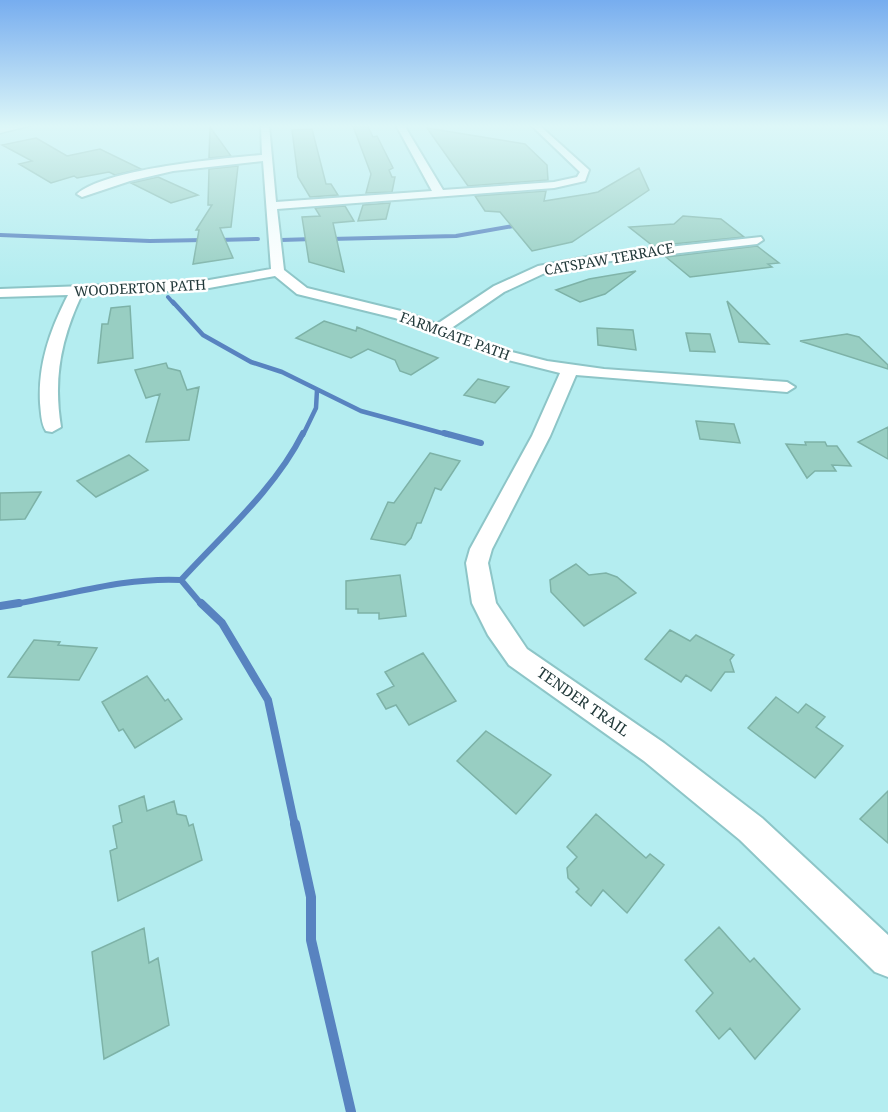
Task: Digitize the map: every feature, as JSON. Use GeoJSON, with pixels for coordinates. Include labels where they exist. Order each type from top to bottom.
{"type":"FeatureCollection","features":[{"type":"Feature","properties":{"kind":"street"},"geometry":{"type":"LineString","coordinates":[[82,194],[105,184],[135,177]]}},
{"type":"Feature","properties":{"kind":"street"},"geometry":{"type":"LineString","coordinates":[[269,177],[274,252],[278,272]]}},
{"type":"Feature","properties":{"kind":"street"},"geometry":{"type":"LineString","coordinates":[[429,177],[439,194]]}},
{"type":"Feature","properties":{"kind":"street"},"geometry":{"type":"LineString","coordinates":[[271,206],[554,185],[582,177]]}},
{"type":"Feature","properties":{"kind":"street","name":"CATSPAW TERRACE"},"geometry":{"type":"LineString","coordinates":[[440,329],[499,289],[543,269],[614,256],[757,240]]}},
{"type":"Feature","properties":{"kind":"street","name":"WOODERTON PATH"},"geometry":{"type":"LineString","coordinates":[[0,293],[198,286],[278,272]]}},
{"type":"Feature","properties":{"kind":"street","name":"FARMGATE PATH"},"geometry":{"type":"LineString","coordinates":[[278,272],[302,291],[440,329],[502,354],[570,369],[787,387]]}},
{"type":"Feature","properties":{"kind":"street"},"geometry":{"type":"LineString","coordinates":[[52,427],[46,396],[53,343],[77,290]]}},
{"type":"Feature","properties":{"kind":"street","name":"TENDER TRAIL"},"geometry":{"type":"LineString","coordinates":[[570,369],[541,436],[481,549],[477,563],[484,603],[497,628],[518,657],[654,752],[751,829],[888,958]]}},
{"type":"Feature","properties":{"kind":"building"},"geometry":{"type":"Polygon","coordinates":[[[41,177],[71,177],[51,183],[41,177]]]}},
{"type":"Feature","properties":{"kind":"building"},"geometry":{"type":"Polygon","coordinates":[[[158,177],[198,195],[171,203],[131,183],[158,177]]]}},
{"type":"Feature","properties":{"kind":"building"},"geometry":{"type":"Polygon","coordinates":[[[209,177],[237,177],[231,227],[220,228],[233,258],[193,264],[199,230],[196,230],[212,205],[208,205],[209,177]]]}},
{"type":"Feature","properties":{"kind":"building"},"geometry":{"type":"Polygon","coordinates":[[[298,177],[324,177],[326,184],[331,184],[338,195],[310,197],[298,177]]]}},
{"type":"Feature","properties":{"kind":"building"},"geometry":{"type":"Polygon","coordinates":[[[370,177],[395,177],[392,192],[366,193],[370,177]]]}},
{"type":"Feature","properties":{"kind":"building"},"geometry":{"type":"Polygon","coordinates":[[[462,177],[548,177],[548,180],[468,186],[462,177]]]}},
{"type":"Feature","properties":{"kind":"building"},"geometry":{"type":"Polygon","coordinates":[[[624,177],[643,177],[649,190],[572,242],[532,251],[500,212],[485,211],[475,196],[546,191],[544,201],[598,192],[624,177]]]}},
{"type":"Feature","properties":{"kind":"building"},"geometry":{"type":"Polygon","coordinates":[[[390,203],[386,219],[358,221],[363,205],[390,203]]]}},
{"type":"Feature","properties":{"kind":"building"},"geometry":{"type":"Polygon","coordinates":[[[345,206],[354,221],[333,223],[344,272],[309,262],[302,217],[320,216],[315,208],[345,206]]]}},
{"type":"Feature","properties":{"kind":"building"},"geometry":{"type":"Polygon","coordinates":[[[683,216],[721,219],[744,237],[653,246],[629,227],[674,224],[683,216]]]}},
{"type":"Feature","properties":{"kind":"building"},"geometry":{"type":"Polygon","coordinates":[[[757,246],[779,263],[768,264],[772,267],[690,277],[666,257],[757,246]]]}},
{"type":"Feature","properties":{"kind":"building"},"geometry":{"type":"Polygon","coordinates":[[[636,271],[605,294],[580,302],[556,290],[589,279],[636,271]]]}},
{"type":"Feature","properties":{"kind":"building"},"geometry":{"type":"Polygon","coordinates":[[[727,301],[769,344],[739,342],[727,301]]]}},
{"type":"Feature","properties":{"kind":"building"},"geometry":{"type":"Polygon","coordinates":[[[130,306],[133,358],[98,363],[102,324],[108,324],[111,308],[130,306]]]}},
{"type":"Feature","properties":{"kind":"building"},"geometry":{"type":"Polygon","coordinates":[[[324,321],[356,331],[357,327],[438,358],[411,375],[400,371],[395,360],[368,349],[351,358],[296,338],[324,321]]]}},
{"type":"Feature","properties":{"kind":"building"},"geometry":{"type":"Polygon","coordinates":[[[597,328],[633,330],[636,350],[598,345],[597,328]]]}},
{"type":"Feature","properties":{"kind":"building"},"geometry":{"type":"Polygon","coordinates":[[[686,333],[710,334],[715,352],[690,351],[686,333]]]}},
{"type":"Feature","properties":{"kind":"building"},"geometry":{"type":"Polygon","coordinates":[[[847,334],[859,337],[888,365],[888,369],[800,341],[847,334]]]}},
{"type":"Feature","properties":{"kind":"building"},"geometry":{"type":"Polygon","coordinates":[[[166,363],[168,368],[180,371],[187,390],[199,387],[189,440],[146,442],[160,394],[146,398],[135,370],[166,363]]]}},
{"type":"Feature","properties":{"kind":"building"},"geometry":{"type":"Polygon","coordinates":[[[478,379],[509,387],[495,403],[464,395],[478,379]]]}},
{"type":"Feature","properties":{"kind":"building"},"geometry":{"type":"Polygon","coordinates":[[[696,421],[734,424],[740,443],[700,439],[696,421]]]}},
{"type":"Feature","properties":{"kind":"building"},"geometry":{"type":"Polygon","coordinates":[[[888,427],[888,459],[858,442],[888,427]]]}},
{"type":"Feature","properties":{"kind":"building"},"geometry":{"type":"Polygon","coordinates":[[[805,442],[825,442],[827,446],[837,446],[851,466],[832,465],[836,471],[815,471],[807,478],[786,444],[806,445],[805,442]]]}},
{"type":"Feature","properties":{"kind":"building"},"geometry":{"type":"Polygon","coordinates":[[[430,453],[460,461],[441,490],[435,488],[421,523],[417,523],[411,538],[405,545],[371,539],[388,502],[394,503],[430,453]]]}},
{"type":"Feature","properties":{"kind":"building"},"geometry":{"type":"Polygon","coordinates":[[[129,455],[148,470],[96,497],[77,481],[129,455]]]}},
{"type":"Feature","properties":{"kind":"building"},"geometry":{"type":"Polygon","coordinates":[[[41,492],[25,519],[0,520],[0,493],[41,492]]]}},
{"type":"Feature","properties":{"kind":"building"},"geometry":{"type":"Polygon","coordinates":[[[576,564],[589,575],[606,573],[617,577],[636,593],[584,626],[551,592],[550,580],[576,564]]]}},
{"type":"Feature","properties":{"kind":"building"},"geometry":{"type":"Polygon","coordinates":[[[400,575],[406,616],[379,619],[379,613],[358,613],[358,609],[346,609],[346,581],[400,575]]]}},
{"type":"Feature","properties":{"kind":"building"},"geometry":{"type":"Polygon","coordinates":[[[670,630],[690,641],[696,635],[734,655],[730,660],[734,672],[725,672],[711,691],[686,675],[681,682],[645,659],[670,630]]]}},
{"type":"Feature","properties":{"kind":"building"},"geometry":{"type":"Polygon","coordinates":[[[34,640],[60,642],[58,645],[97,648],[79,680],[8,677],[34,640]]]}},
{"type":"Feature","properties":{"kind":"building"},"geometry":{"type":"Polygon","coordinates":[[[423,653],[456,701],[409,725],[396,705],[386,709],[377,694],[394,686],[385,672],[423,653]]]}},
{"type":"Feature","properties":{"kind":"building"},"geometry":{"type":"Polygon","coordinates":[[[147,676],[165,701],[168,699],[182,719],[135,748],[123,729],[119,731],[102,702],[147,676]]]}},
{"type":"Feature","properties":{"kind":"building"},"geometry":{"type":"Polygon","coordinates":[[[776,697],[798,713],[806,704],[825,717],[816,727],[843,746],[815,778],[748,728],[776,697]]]}},
{"type":"Feature","properties":{"kind":"building"},"geometry":{"type":"Polygon","coordinates":[[[486,731],[551,775],[516,814],[457,761],[486,731]]]}},
{"type":"Feature","properties":{"kind":"building"},"geometry":{"type":"Polygon","coordinates":[[[888,791],[888,843],[860,819],[888,791]]]}},
{"type":"Feature","properties":{"kind":"building"},"geometry":{"type":"Polygon","coordinates":[[[144,796],[147,811],[174,801],[177,814],[186,816],[189,826],[193,824],[202,860],[118,901],[110,851],[117,848],[113,826],[122,822],[119,806],[144,796]]]}},
{"type":"Feature","properties":{"kind":"building"},"geometry":{"type":"Polygon","coordinates":[[[596,814],[646,858],[650,854],[664,865],[627,913],[603,890],[591,906],[576,892],[579,889],[568,878],[567,868],[577,857],[567,847],[596,814]]]}},
{"type":"Feature","properties":{"kind":"building"},"geometry":{"type":"Polygon","coordinates":[[[719,927],[750,962],[754,958],[800,1009],[755,1059],[730,1028],[719,1039],[696,1011],[713,993],[685,960],[719,927]]]}},
{"type":"Feature","properties":{"kind":"building"},"geometry":{"type":"Polygon","coordinates":[[[144,928],[149,963],[158,958],[169,1025],[104,1059],[92,952],[144,928]]]}},
{"type":"Feature","properties":{"kind":"waterway"},"geometry":{"type":"LineString","coordinates":[[330,239],[456,236],[519,225]]}},
{"type":"Feature","properties":{"kind":"waterway"},"geometry":{"type":"LineString","coordinates":[[0,235],[150,241],[204,240]]}},
{"type":"Feature","properties":{"kind":"waterway"},"geometry":{"type":"LineString","coordinates":[[218,240],[258,239]]}},
{"type":"Feature","properties":{"kind":"waterway"},"geometry":{"type":"LineString","coordinates":[[281,240],[313,239]]}},
{"type":"Feature","properties":{"kind":"waterway"},"geometry":{"type":"LineString","coordinates":[[168,297],[174,304]]}},
{"type":"Feature","properties":{"kind":"waterway"},"geometry":{"type":"LineString","coordinates":[[173,302],[203,335],[251,362],[282,372],[361,411],[449,435]]}},
{"type":"Feature","properties":{"kind":"waterway"},"geometry":{"type":"LineString","coordinates":[[303,435],[316,408],[317,390]]}},
{"type":"Feature","properties":{"kind":"waterway"},"geometry":{"type":"LineString","coordinates":[[181,580],[263,492],[291,454],[303,433]]}},
{"type":"Feature","properties":{"kind":"waterway"},"geometry":{"type":"LineString","coordinates":[[444,433],[481,443]]}},
{"type":"Feature","properties":{"kind":"waterway"},"geometry":{"type":"LineString","coordinates":[[9,605],[116,584],[181,580]]}},
{"type":"Feature","properties":{"kind":"waterway"},"geometry":{"type":"LineString","coordinates":[[181,580],[202,605]]}},
{"type":"Feature","properties":{"kind":"waterway"},"geometry":{"type":"LineString","coordinates":[[0,606],[19,603]]}},
{"type":"Feature","properties":{"kind":"waterway"},"geometry":{"type":"LineString","coordinates":[[201,603],[222,623],[268,700],[295,826]]}},
{"type":"Feature","properties":{"kind":"waterway"},"geometry":{"type":"LineString","coordinates":[[295,824],[311,897],[311,940],[351,1112]]}}]}
